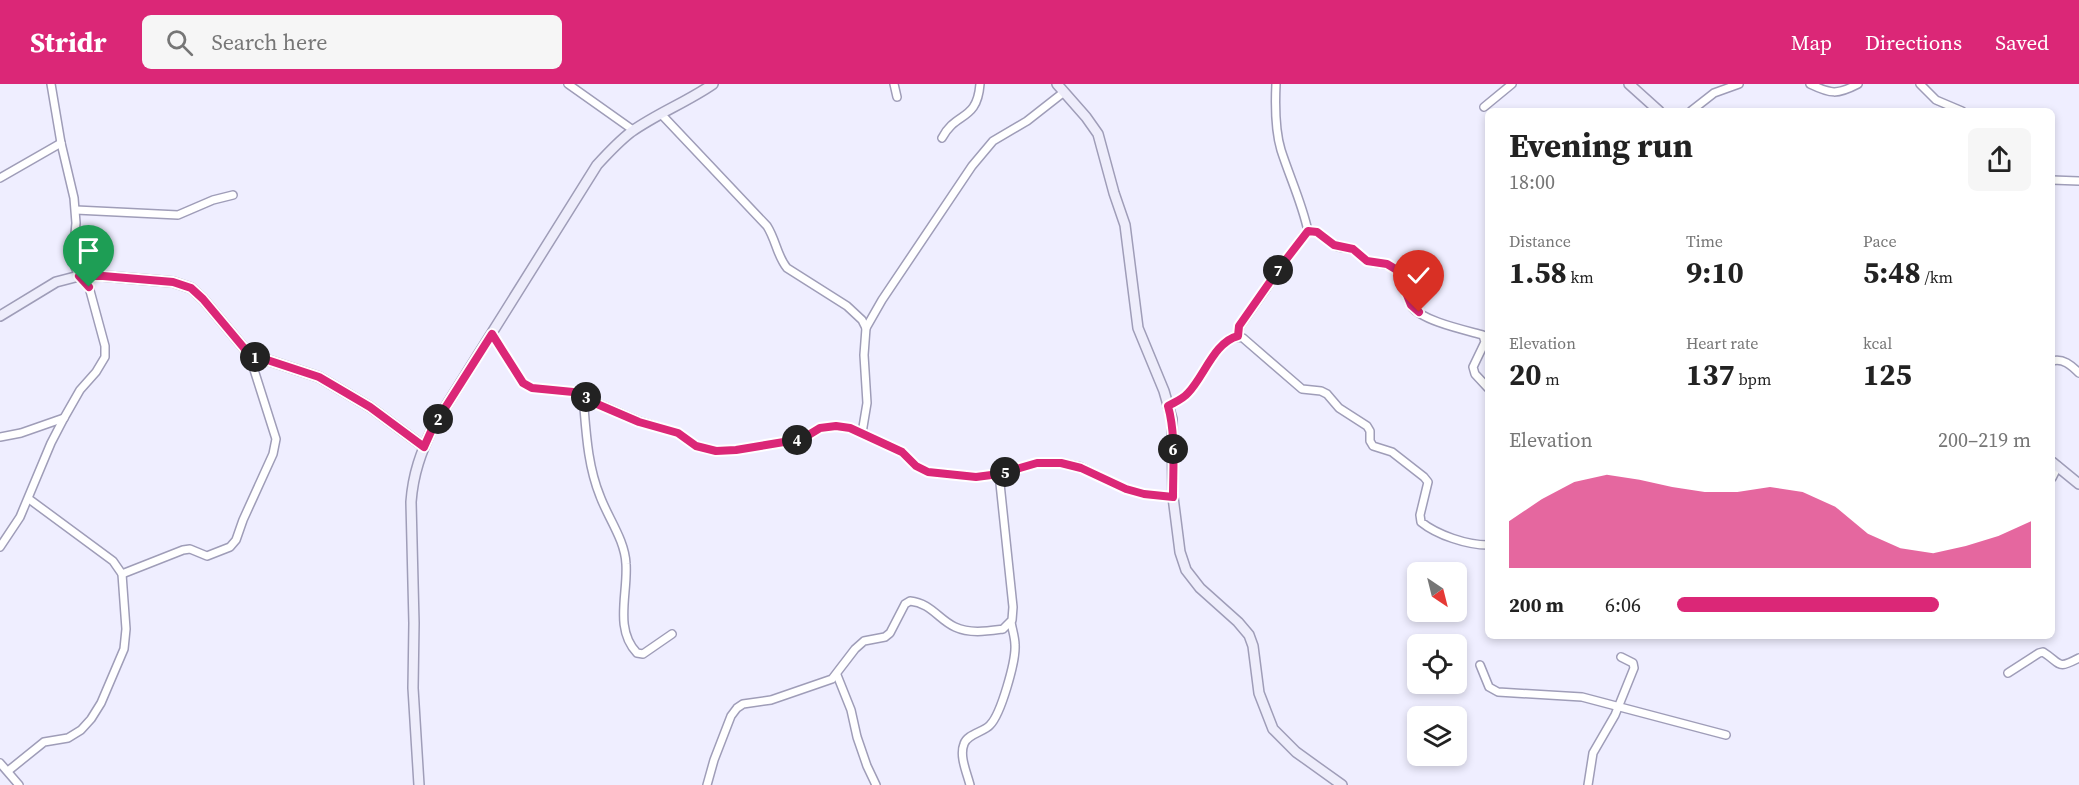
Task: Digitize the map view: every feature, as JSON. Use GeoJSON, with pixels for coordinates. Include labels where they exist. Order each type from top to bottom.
{"type":"FeatureCollection","features":[{"type":"Feature","properties":{"kind":"street"},"geometry":{"type":"LineString","coordinates":[[0,547],[29,499],[51,443],[64,418],[80,390],[96,372],[105,357],[105,346],[89,287],[79,276],[73,257],[76,241],[76,210],[51,84]]}},
{"type":"Feature","properties":{"kind":"street"},"geometry":{"type":"LineString","coordinates":[[568,84],[633,130]]}},
{"type":"Feature","properties":{"kind":"street"},"geometry":{"type":"LineString","coordinates":[[419,785],[413,687],[411,502],[412,483],[424,447],[433,427],[597,165],[615,144],[633,130],[713,84]]}},
{"type":"Feature","properties":{"kind":"street"},"geometry":{"type":"LineString","coordinates":[[894,84],[897,97]]}},
{"type":"Feature","properties":{"kind":"street"},"geometry":{"type":"LineString","coordinates":[[942,138],[954,122],[968,115],[975,105],[980,84]]}},
{"type":"Feature","properties":{"kind":"street"},"geometry":{"type":"LineString","coordinates":[[1057,84],[1098,134],[1125,225],[1138,328],[1172,419],[1173,497],[1180,552],[1186,570],[1200,588],[1249,635],[1253,646],[1259,693],[1273,729],[1296,752],[1342,785]]}},
{"type":"Feature","properties":{"kind":"street"},"geometry":{"type":"LineString","coordinates":[[1238,336],[1239,326],[1308,231],[1303,207],[1281,147],[1275,101],[1276,84]]}},
{"type":"Feature","properties":{"kind":"street"},"geometry":{"type":"LineString","coordinates":[[1484,107],[1512,84]]}},
{"type":"Feature","properties":{"kind":"street"},"geometry":{"type":"LineString","coordinates":[[1629,84],[1656,108]]}},
{"type":"Feature","properties":{"kind":"street"},"geometry":{"type":"LineString","coordinates":[[1695,108],[1714,93],[1739,84]]}},
{"type":"Feature","properties":{"kind":"street"},"geometry":{"type":"LineString","coordinates":[[1810,84],[1831,93],[1858,84]]}},
{"type":"Feature","properties":{"kind":"street"},"geometry":{"type":"LineString","coordinates":[[1920,84],[1936,100],[1955,108]]}},
{"type":"Feature","properties":{"kind":"street"},"geometry":{"type":"LineString","coordinates":[[862,433],[867,403],[864,355],[866,328],[882,300],[972,166],[993,141],[1027,121],[1064,92]]}},
{"type":"Feature","properties":{"kind":"street"},"geometry":{"type":"LineString","coordinates":[[662,115],[767,226],[782,261],[788,268],[847,306],[866,328]]}},
{"type":"Feature","properties":{"kind":"street"},"geometry":{"type":"LineString","coordinates":[[0,178],[61,143]]}},
{"type":"Feature","properties":{"kind":"street"},"geometry":{"type":"LineString","coordinates":[[2055,180],[2079,181]]}},
{"type":"Feature","properties":{"kind":"street"},"geometry":{"type":"LineString","coordinates":[[76,210],[178,215],[213,200],[233,195]]}},
{"type":"Feature","properties":{"kind":"street"},"geometry":{"type":"LineString","coordinates":[[1308,231],[1317,232],[1334,245],[1353,249],[1367,261],[1394,267],[1413,308],[1434,320],[1482,336],[1485,342],[1473,367],[1475,374],[1485,385]]}},
{"type":"Feature","properties":{"kind":"street"},"geometry":{"type":"LineString","coordinates":[[0,316],[56,282],[79,276],[173,282],[191,288],[203,299],[249,354],[276,439],[273,454],[236,540],[230,547],[207,556],[190,549],[183,550],[122,574]]}},
{"type":"Feature","properties":{"kind":"street"},"geometry":{"type":"LineString","coordinates":[[492,334],[523,383],[532,388],[573,392],[639,422],[678,433],[696,446],[716,451],[802,439],[820,428],[850,428],[902,452],[916,466],[928,472],[976,477],[999,474],[1037,463],[1061,463],[1081,468],[1126,489],[1144,494],[1173,497]]}},
{"type":"Feature","properties":{"kind":"street"},"geometry":{"type":"LineString","coordinates":[[1168,406],[1190,392],[1214,355],[1232,338],[1238,336],[1243,338],[1302,389],[1327,394],[1339,408],[1367,426],[1373,446],[1392,452],[1424,477],[1428,482],[1420,515],[1421,522],[1428,528],[1471,543],[1485,545]]}},
{"type":"Feature","properties":{"kind":"street"},"geometry":{"type":"LineString","coordinates":[[249,354],[319,377],[370,407],[424,447]]}},
{"type":"Feature","properties":{"kind":"street"},"geometry":{"type":"LineString","coordinates":[[2055,360],[2059,359],[2065,362],[2079,373]]}},
{"type":"Feature","properties":{"kind":"street"},"geometry":{"type":"LineString","coordinates":[[583,396],[588,450],[599,494],[619,536],[626,564],[623,601],[627,640],[637,653],[643,654],[672,634]]}},
{"type":"Feature","properties":{"kind":"street"},"geometry":{"type":"LineString","coordinates":[[0,437],[21,433],[64,418]]}},
{"type":"Feature","properties":{"kind":"street"},"geometry":{"type":"LineString","coordinates":[[2055,464],[2079,484]]}},
{"type":"Feature","properties":{"kind":"street"},"geometry":{"type":"LineString","coordinates":[[970,785],[963,753],[964,743],[993,722],[1009,680],[1014,657],[1015,644],[1011,622],[1013,607],[999,474]]}},
{"type":"Feature","properties":{"kind":"street"},"geometry":{"type":"LineString","coordinates":[[8,771],[44,742],[68,738],[81,730],[91,719],[101,703],[124,649],[126,629],[122,574],[113,561],[29,499]]}},
{"type":"Feature","properties":{"kind":"street"},"geometry":{"type":"LineString","coordinates":[[708,785],[731,716],[737,708],[743,704],[771,700],[826,682],[837,675],[855,649],[864,642],[885,637],[890,633],[905,604],[910,601],[928,607],[954,627],[970,631],[1003,629],[1011,622]]}},
{"type":"Feature","properties":{"kind":"street"},"geometry":{"type":"LineString","coordinates":[[2008,673],[2039,652],[2043,652],[2064,666],[2079,658]]}},
{"type":"Feature","properties":{"kind":"street"},"geometry":{"type":"LineString","coordinates":[[1588,785],[1593,753],[1619,706],[1634,668],[1633,663],[1621,657]]}},
{"type":"Feature","properties":{"kind":"street"},"geometry":{"type":"LineString","coordinates":[[1480,664],[1489,687],[1498,692],[1582,697],[1726,735]]}},
{"type":"Feature","properties":{"kind":"street"},"geometry":{"type":"LineString","coordinates":[[837,675],[851,710],[867,766],[876,785]]}},
{"type":"Feature","properties":{"kind":"street"},"geometry":{"type":"LineString","coordinates":[[0,764],[19,785]]}},
{"type":"Feature","properties":{"kind":"route"},"geometry":{"type":"LineString","coordinates":[[89,287],[79,276],[173,282],[191,288],[249,354],[319,377],[370,407],[424,447],[433,427],[492,334],[516,375],[532,388],[573,392],[639,422],[678,433],[696,446],[716,451],[802,439],[820,428],[836,426],[850,428],[902,452],[916,466],[928,472],[949,476],[976,477],[999,474],[1037,463],[1061,463],[1081,468],[1126,489],[1144,494],[1173,497],[1172,419],[1168,406],[1190,392],[1214,355],[1232,338],[1238,336],[1239,326],[1308,231],[1317,232],[1340,248],[1353,249],[1367,261],[1394,267],[1411,305],[1419,312]]}}]}
